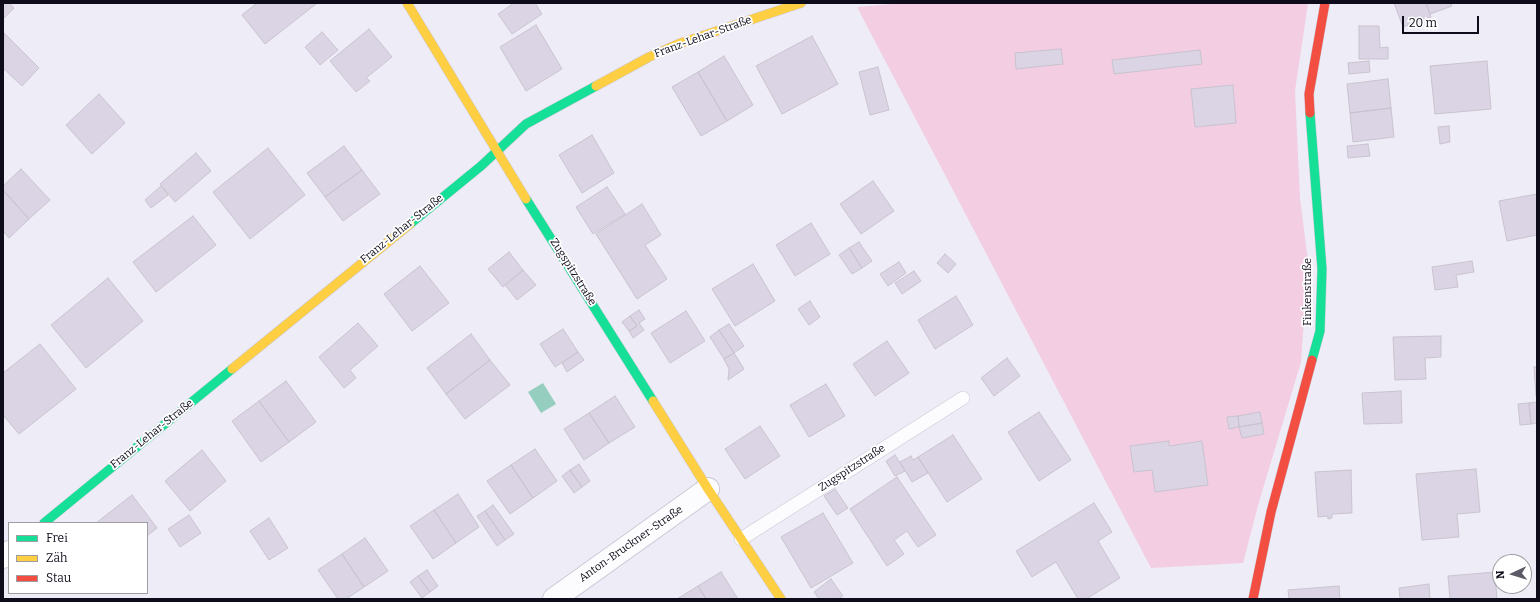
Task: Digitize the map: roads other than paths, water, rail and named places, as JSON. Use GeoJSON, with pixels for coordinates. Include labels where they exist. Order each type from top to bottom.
{"type":"FeatureCollection","features":[{"type":"Feature","properties":{"kind":"street","name":"Zugspitzstraße"},"geometry":{"type":"LineString","coordinates":[[407,3],[496,151],[708,489],[781,599]]}},
{"type":"Feature","properties":{"kind":"street","name":"Franz-Lehar-Straße"},"geometry":{"type":"LineString","coordinates":[[45,522],[496,151],[526,124],[649,57],[678,44],[800,3]]}},
{"type":"Feature","properties":{"kind":"street","name":"Finkenstraße"},"geometry":{"type":"LineString","coordinates":[[1253,599],[1273,505],[1320,331],[1322,269],[1309,94],[1325,3]]}},
{"type":"Feature","properties":{"kind":"street","name":"Anton-Bruckner-Straße"},"geometry":{"type":"LineString","coordinates":[[554,599],[708,489]]}},
{"type":"Feature","properties":{"kind":"lane","name":"Zugspitzstraße"},"geometry":{"type":"LineString","coordinates":[[741,540],[963,398]]}}]}
